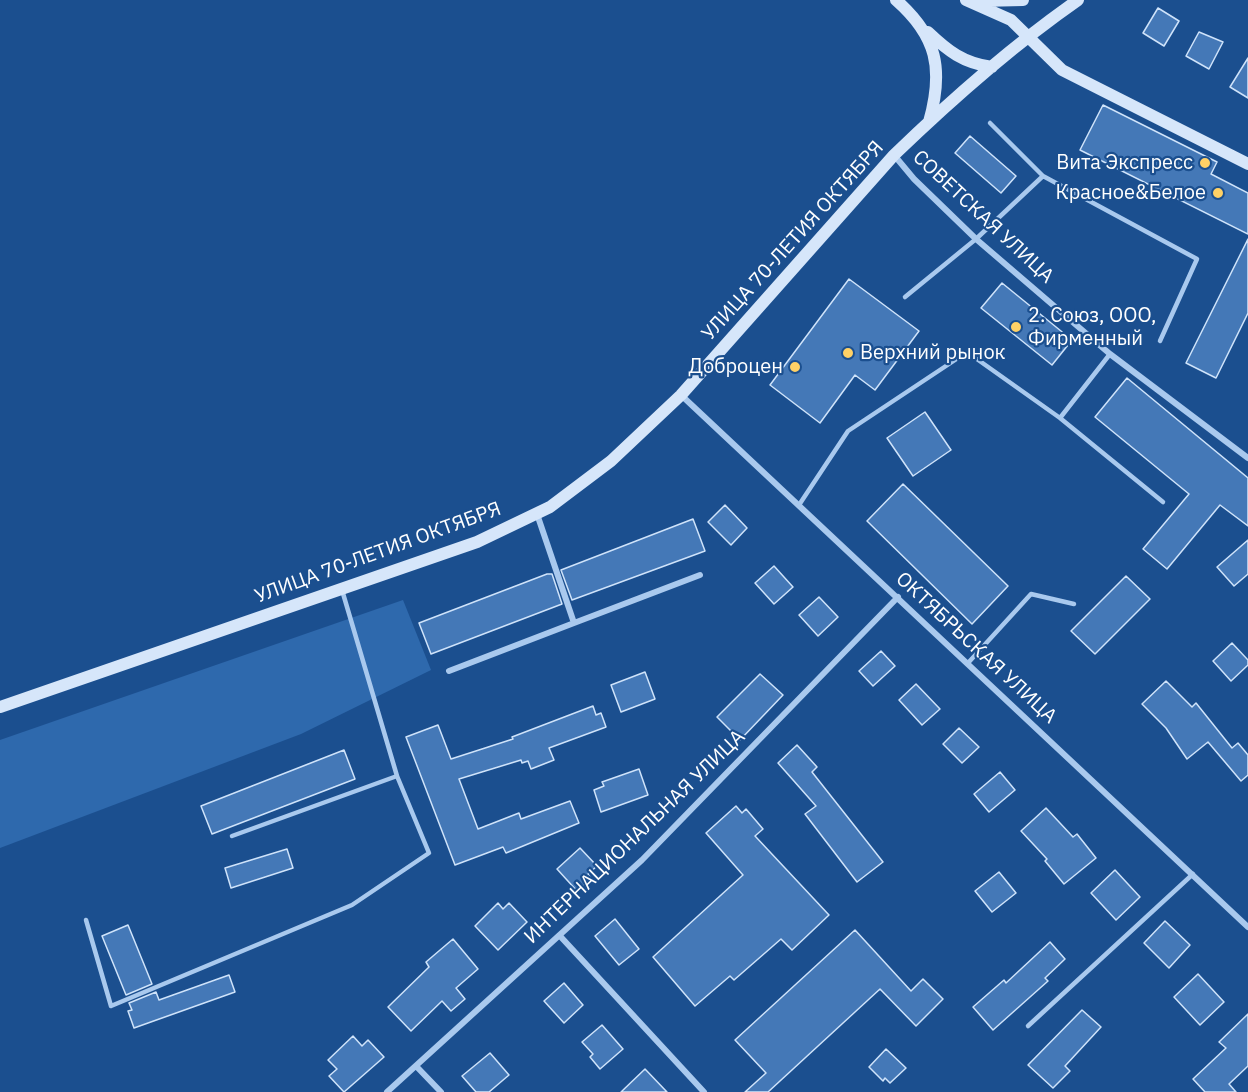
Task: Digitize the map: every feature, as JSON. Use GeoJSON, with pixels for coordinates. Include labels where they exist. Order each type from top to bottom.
{"type":"FeatureCollection","features":[{"type":"Feature","properties":{"kind":"main road"},"geometry":{"type":"LineString","coordinates":[[896,0],[954,56],[972,64],[992,67]]}},
{"type":"Feature","properties":{"kind":"main road"},"geometry":{"type":"LineString","coordinates":[[968,0],[1023,0]]}},
{"type":"Feature","properties":{"kind":"main road"},"geometry":{"type":"LineString","coordinates":[[968,0],[1011,21],[1062,70],[1248,164]]}},
{"type":"Feature","properties":{"kind":"main road","name":"УЛИЦА 70-ЛЕТИЯ ОКТЯБРЯ"},"geometry":{"type":"LineString","coordinates":[[0,707],[477,542],[550,507],[611,461],[681,395],[894,155],[1027,35],[1077,0]]}},
{"type":"Feature","properties":{"kind":"main road"},"geometry":{"type":"LineString","coordinates":[[924,29],[934,51],[937,73],[936,95],[929,122]]}},
{"type":"Feature","properties":{"kind":"street","name":"СОВЕТСКАЯ УЛИЦА"},"geometry":{"type":"LineString","coordinates":[[894,155],[914,179],[976,239],[1110,354],[1248,458]]}},
{"type":"Feature","properties":{"kind":"street","name":"ОКТЯБРЬСКАЯ УЛИЦА"},"geometry":{"type":"LineString","coordinates":[[681,395],[1248,927]]}},
{"type":"Feature","properties":{"kind":"street"},"geometry":{"type":"LineString","coordinates":[[536,513],[574,622]]}},
{"type":"Feature","properties":{"kind":"street"},"geometry":{"type":"LineString","coordinates":[[449,671],[699,576]]}},
{"type":"Feature","properties":{"kind":"street","name":"ИНТЕРНАЦИОНАЛЬНАЯ УЛИЦА"},"geometry":{"type":"LineString","coordinates":[[387,1092],[642,860],[898,597]]}},
{"type":"Feature","properties":{"kind":"street"},"geometry":{"type":"LineString","coordinates":[[560,936],[704,1092]]}},
{"type":"Feature","properties":{"kind":"street"},"geometry":{"type":"LineString","coordinates":[[416,1066],[441,1092]]}},
{"type":"Feature","properties":{"kind":"lane"},"geometry":{"type":"LineString","coordinates":[[990,123],[1043,176],[1197,260],[1160,341]]}},
{"type":"Feature","properties":{"kind":"lane"},"geometry":{"type":"LineString","coordinates":[[905,297],[976,239],[1043,176]]}},
{"type":"Feature","properties":{"kind":"lane"},"geometry":{"type":"LineString","coordinates":[[799,505],[848,431],[968,352],[1060,418],[1163,502]]}},
{"type":"Feature","properties":{"kind":"lane"},"geometry":{"type":"LineString","coordinates":[[1060,418],[1110,354]]}},
{"type":"Feature","properties":{"kind":"lane"},"geometry":{"type":"LineString","coordinates":[[86,920],[111,1006],[352,905],[429,853],[397,776],[341,588]]}},
{"type":"Feature","properties":{"kind":"lane"},"geometry":{"type":"LineString","coordinates":[[968,663],[1031,594],[1074,604]]}},
{"type":"Feature","properties":{"kind":"lane"},"geometry":{"type":"LineString","coordinates":[[232,836],[397,776]]}},
{"type":"Feature","properties":{"kind":"lane"},"geometry":{"type":"LineString","coordinates":[[1028,1026],[1193,874]]}},
{"type":"Feature","properties":{"kind":"shaded area"},"geometry":{"type":"Polygon","coordinates":[[[403,600],[431,670],[301,734],[0,848],[0,740],[403,600]]]}},
{"type":"Feature","properties":{"kind":"building"},"geometry":{"type":"Polygon","coordinates":[[[1158,8],[1179,21],[1164,46],[1143,33],[1158,8]]]}},
{"type":"Feature","properties":{"kind":"building"},"geometry":{"type":"Polygon","coordinates":[[[1199,32],[1223,42],[1209,69],[1186,56],[1199,32]]]}},
{"type":"Feature","properties":{"kind":"building"},"geometry":{"type":"Polygon","coordinates":[[[1248,58],[1248,98],[1230,87],[1248,58]]]}},
{"type":"Feature","properties":{"kind":"building"},"geometry":{"type":"Polygon","coordinates":[[[1103,105],[1217,162],[1211,174],[1248,193],[1248,234],[1080,150],[1103,105]]]}},
{"type":"Feature","properties":{"kind":"building"},"geometry":{"type":"Polygon","coordinates":[[[970,136],[1016,176],[1001,193],[955,153],[970,136]]]}},
{"type":"Feature","properties":{"kind":"building"},"geometry":{"type":"Polygon","coordinates":[[[1248,239],[1248,313],[1216,378],[1186,363],[1248,239]]]}},
{"type":"Feature","properties":{"kind":"building","name":"Верхний рынок"},"geometry":{"type":"Polygon","coordinates":[[[849,279],[919,331],[875,390],[855,375],[820,423],[770,385],[849,279]]]}},
{"type":"Feature","properties":{"kind":"building"},"geometry":{"type":"Polygon","coordinates":[[[1002,283],[1072,340],[1052,365],[981,308],[1002,283]]]}},
{"type":"Feature","properties":{"kind":"building"},"geometry":{"type":"Polygon","coordinates":[[[1127,378],[1248,478],[1248,526],[1220,505],[1167,569],[1143,549],[1189,494],[1095,417],[1127,378]]]}},
{"type":"Feature","properties":{"kind":"building"},"geometry":{"type":"Polygon","coordinates":[[[925,412],[951,450],[913,476],[887,438],[925,412]]]}},
{"type":"Feature","properties":{"kind":"building"},"geometry":{"type":"Polygon","coordinates":[[[903,484],[1008,586],[972,624],[867,521],[903,484]]]}},
{"type":"Feature","properties":{"kind":"building"},"geometry":{"type":"Polygon","coordinates":[[[725,505],[747,528],[731,545],[708,522],[725,505]]]}},
{"type":"Feature","properties":{"kind":"building"},"geometry":{"type":"Polygon","coordinates":[[[693,519],[705,551],[572,600],[561,570],[693,519]]]}},
{"type":"Feature","properties":{"kind":"building"},"geometry":{"type":"Polygon","coordinates":[[[1248,540],[1248,574],[1234,586],[1217,567],[1248,540]]]}},
{"type":"Feature","properties":{"kind":"building"},"geometry":{"type":"Polygon","coordinates":[[[774,566],[793,587],[774,604],[755,583],[774,566]]]}},
{"type":"Feature","properties":{"kind":"building"},"geometry":{"type":"Polygon","coordinates":[[[552,574],[562,604],[431,654],[419,623],[552,574]]]}},
{"type":"Feature","properties":{"kind":"building"},"geometry":{"type":"Polygon","coordinates":[[[1126,576],[1150,599],[1095,654],[1071,631],[1126,576]]]}},
{"type":"Feature","properties":{"kind":"building"},"geometry":{"type":"Polygon","coordinates":[[[819,597],[838,617],[818,636],[799,615],[819,597]]]}},
{"type":"Feature","properties":{"kind":"building"},"geometry":{"type":"Polygon","coordinates":[[[1232,643],[1248,660],[1248,665],[1231,681],[1213,661],[1232,643]]]}},
{"type":"Feature","properties":{"kind":"building"},"geometry":{"type":"Polygon","coordinates":[[[881,651],[895,666],[873,686],[859,671],[881,651]]]}},
{"type":"Feature","properties":{"kind":"building"},"geometry":{"type":"Polygon","coordinates":[[[645,672],[655,699],[621,712],[611,685],[645,672]]]}},
{"type":"Feature","properties":{"kind":"building"},"geometry":{"type":"Polygon","coordinates":[[[760,674],[783,695],[740,740],[717,717],[760,674]]]}},
{"type":"Feature","properties":{"kind":"building"},"geometry":{"type":"Polygon","coordinates":[[[1166,681],[1192,707],[1196,703],[1232,748],[1238,743],[1248,755],[1248,775],[1241,781],[1208,742],[1187,759],[1166,728],[1142,704],[1166,681]]]}},
{"type":"Feature","properties":{"kind":"building"},"geometry":{"type":"Polygon","coordinates":[[[916,684],[940,709],[922,725],[899,700],[916,684]]]}},
{"type":"Feature","properties":{"kind":"building"},"geometry":{"type":"Polygon","coordinates":[[[593,706],[596,715],[601,713],[606,727],[549,748],[554,760],[531,769],[528,761],[522,763],[521,760],[459,779],[478,829],[519,813],[521,819],[570,801],[579,823],[506,853],[503,847],[455,865],[406,737],[438,725],[451,759],[513,739],[512,737],[593,706]]]}},
{"type":"Feature","properties":{"kind":"building"},"geometry":{"type":"Polygon","coordinates":[[[959,728],[979,747],[962,763],[943,744],[959,728]]]}},
{"type":"Feature","properties":{"kind":"building"},"geometry":{"type":"Polygon","coordinates":[[[797,745],[817,767],[812,772],[883,862],[857,882],[805,814],[816,806],[778,763],[797,745]]]}},
{"type":"Feature","properties":{"kind":"building"},"geometry":{"type":"Polygon","coordinates":[[[344,750],[355,779],[212,834],[201,806],[344,750]]]}},
{"type":"Feature","properties":{"kind":"building"},"geometry":{"type":"Polygon","coordinates":[[[639,769],[648,795],[601,812],[594,790],[604,786],[602,782],[639,769]]]}},
{"type":"Feature","properties":{"kind":"building"},"geometry":{"type":"Polygon","coordinates":[[[1000,772],[1015,790],[989,812],[974,794],[1000,772]]]}},
{"type":"Feature","properties":{"kind":"building"},"geometry":{"type":"Polygon","coordinates":[[[736,806],[742,813],[746,809],[763,829],[755,836],[829,915],[792,950],[781,939],[734,980],[730,976],[695,1006],[653,957],[743,875],[706,833],[736,806]]]}},
{"type":"Feature","properties":{"kind":"building"},"geometry":{"type":"Polygon","coordinates":[[[1046,808],[1073,837],[1077,834],[1096,858],[1064,884],[1045,861],[1047,859],[1021,831],[1046,808]]]}},
{"type":"Feature","properties":{"kind":"building"},"geometry":{"type":"Polygon","coordinates":[[[580,848],[597,866],[588,874],[591,878],[577,891],[557,869],[580,848]]]}},
{"type":"Feature","properties":{"kind":"building"},"geometry":{"type":"Polygon","coordinates":[[[287,849],[293,868],[231,888],[225,868],[287,849]]]}},
{"type":"Feature","properties":{"kind":"building"},"geometry":{"type":"Polygon","coordinates":[[[1115,870],[1140,897],[1116,920],[1091,893],[1115,870]]]}},
{"type":"Feature","properties":{"kind":"building"},"geometry":{"type":"Polygon","coordinates":[[[999,872],[1016,893],[992,912],[975,891],[999,872]]]}},
{"type":"Feature","properties":{"kind":"building"},"geometry":{"type":"Polygon","coordinates":[[[498,903],[503,909],[509,903],[527,922],[498,950],[475,926],[498,903]]]}},
{"type":"Feature","properties":{"kind":"building"},"geometry":{"type":"Polygon","coordinates":[[[615,919],[639,949],[619,965],[595,936],[615,919]]]}},
{"type":"Feature","properties":{"kind":"building"},"geometry":{"type":"Polygon","coordinates":[[[1165,921],[1190,945],[1169,968],[1144,943],[1165,921]]]}},
{"type":"Feature","properties":{"kind":"building"},"geometry":{"type":"Polygon","coordinates":[[[128,925],[152,984],[126,995],[102,936],[128,925]]]}},
{"type":"Feature","properties":{"kind":"building"},"geometry":{"type":"Polygon","coordinates":[[[855,930],[911,991],[923,979],[943,999],[916,1026],[880,989],[768,1092],[745,1092],[766,1073],[735,1040],[855,930]]]}},
{"type":"Feature","properties":{"kind":"building"},"geometry":{"type":"Polygon","coordinates":[[[453,939],[478,969],[456,988],[465,999],[451,1011],[442,1001],[411,1031],[388,1007],[429,967],[426,962],[453,939]]]}},
{"type":"Feature","properties":{"kind":"building"},"geometry":{"type":"Polygon","coordinates":[[[1050,942],[1065,959],[1045,978],[1048,981],[993,1030],[973,1007],[1004,980],[1006,983],[1050,942]]]}},
{"type":"Feature","properties":{"kind":"building"},"geometry":{"type":"Polygon","coordinates":[[[1198,974],[1224,1002],[1200,1025],[1174,997],[1198,974]]]}},
{"type":"Feature","properties":{"kind":"building"},"geometry":{"type":"Polygon","coordinates":[[[229,975],[235,992],[134,1028],[128,1011],[132,1010],[129,1003],[156,992],[159,1000],[229,975]]]}},
{"type":"Feature","properties":{"kind":"building"},"geometry":{"type":"Polygon","coordinates":[[[564,983],[583,1005],[564,1023],[544,1001],[564,983]]]}},
{"type":"Feature","properties":{"kind":"building"},"geometry":{"type":"Polygon","coordinates":[[[1082,1010],[1101,1027],[1065,1066],[1070,1071],[1053,1088],[1028,1065],[1082,1010]]]}},
{"type":"Feature","properties":{"kind":"building"},"geometry":{"type":"Polygon","coordinates":[[[1248,1014],[1248,1066],[1229,1084],[1236,1092],[1205,1092],[1193,1079],[1226,1048],[1219,1042],[1248,1014]]]}},
{"type":"Feature","properties":{"kind":"building"},"geometry":{"type":"Polygon","coordinates":[[[602,1025],[623,1049],[600,1069],[590,1057],[593,1054],[582,1042],[602,1025]]]}},
{"type":"Feature","properties":{"kind":"building"},"geometry":{"type":"Polygon","coordinates":[[[353,1036],[362,1046],[368,1040],[384,1057],[344,1092],[329,1076],[337,1069],[328,1060],[353,1036]]]}},
{"type":"Feature","properties":{"kind":"building"},"geometry":{"type":"Polygon","coordinates":[[[886,1049],[906,1068],[890,1083],[885,1078],[883,1081],[869,1067],[886,1049]]]}},
{"type":"Feature","properties":{"kind":"building"},"geometry":{"type":"Polygon","coordinates":[[[490,1053],[509,1075],[489,1092],[476,1092],[462,1076],[490,1053]]]}},
{"type":"Feature","properties":{"kind":"building"},"geometry":{"type":"Polygon","coordinates":[[[645,1069],[667,1092],[621,1092],[645,1069]]]}},
{"type":"Feature","properties":{"kind":"place","name":"Вита Экспресс"},"geometry":{"type":"Point","coordinates":[1205,163]}},
{"type":"Feature","properties":{"kind":"place","name":"Красное&Белое"},"geometry":{"type":"Point","coordinates":[1218,193]}},
{"type":"Feature","properties":{"kind":"place","name":"2. Союз, ООО, Фирменный"},"geometry":{"type":"Point","coordinates":[1016,327]}},
{"type":"Feature","properties":{"kind":"place","name":"Верхний рынок"},"geometry":{"type":"Point","coordinates":[848,353]}},
{"type":"Feature","properties":{"kind":"place","name":"Доброцен"},"geometry":{"type":"Point","coordinates":[795,367]}}]}
